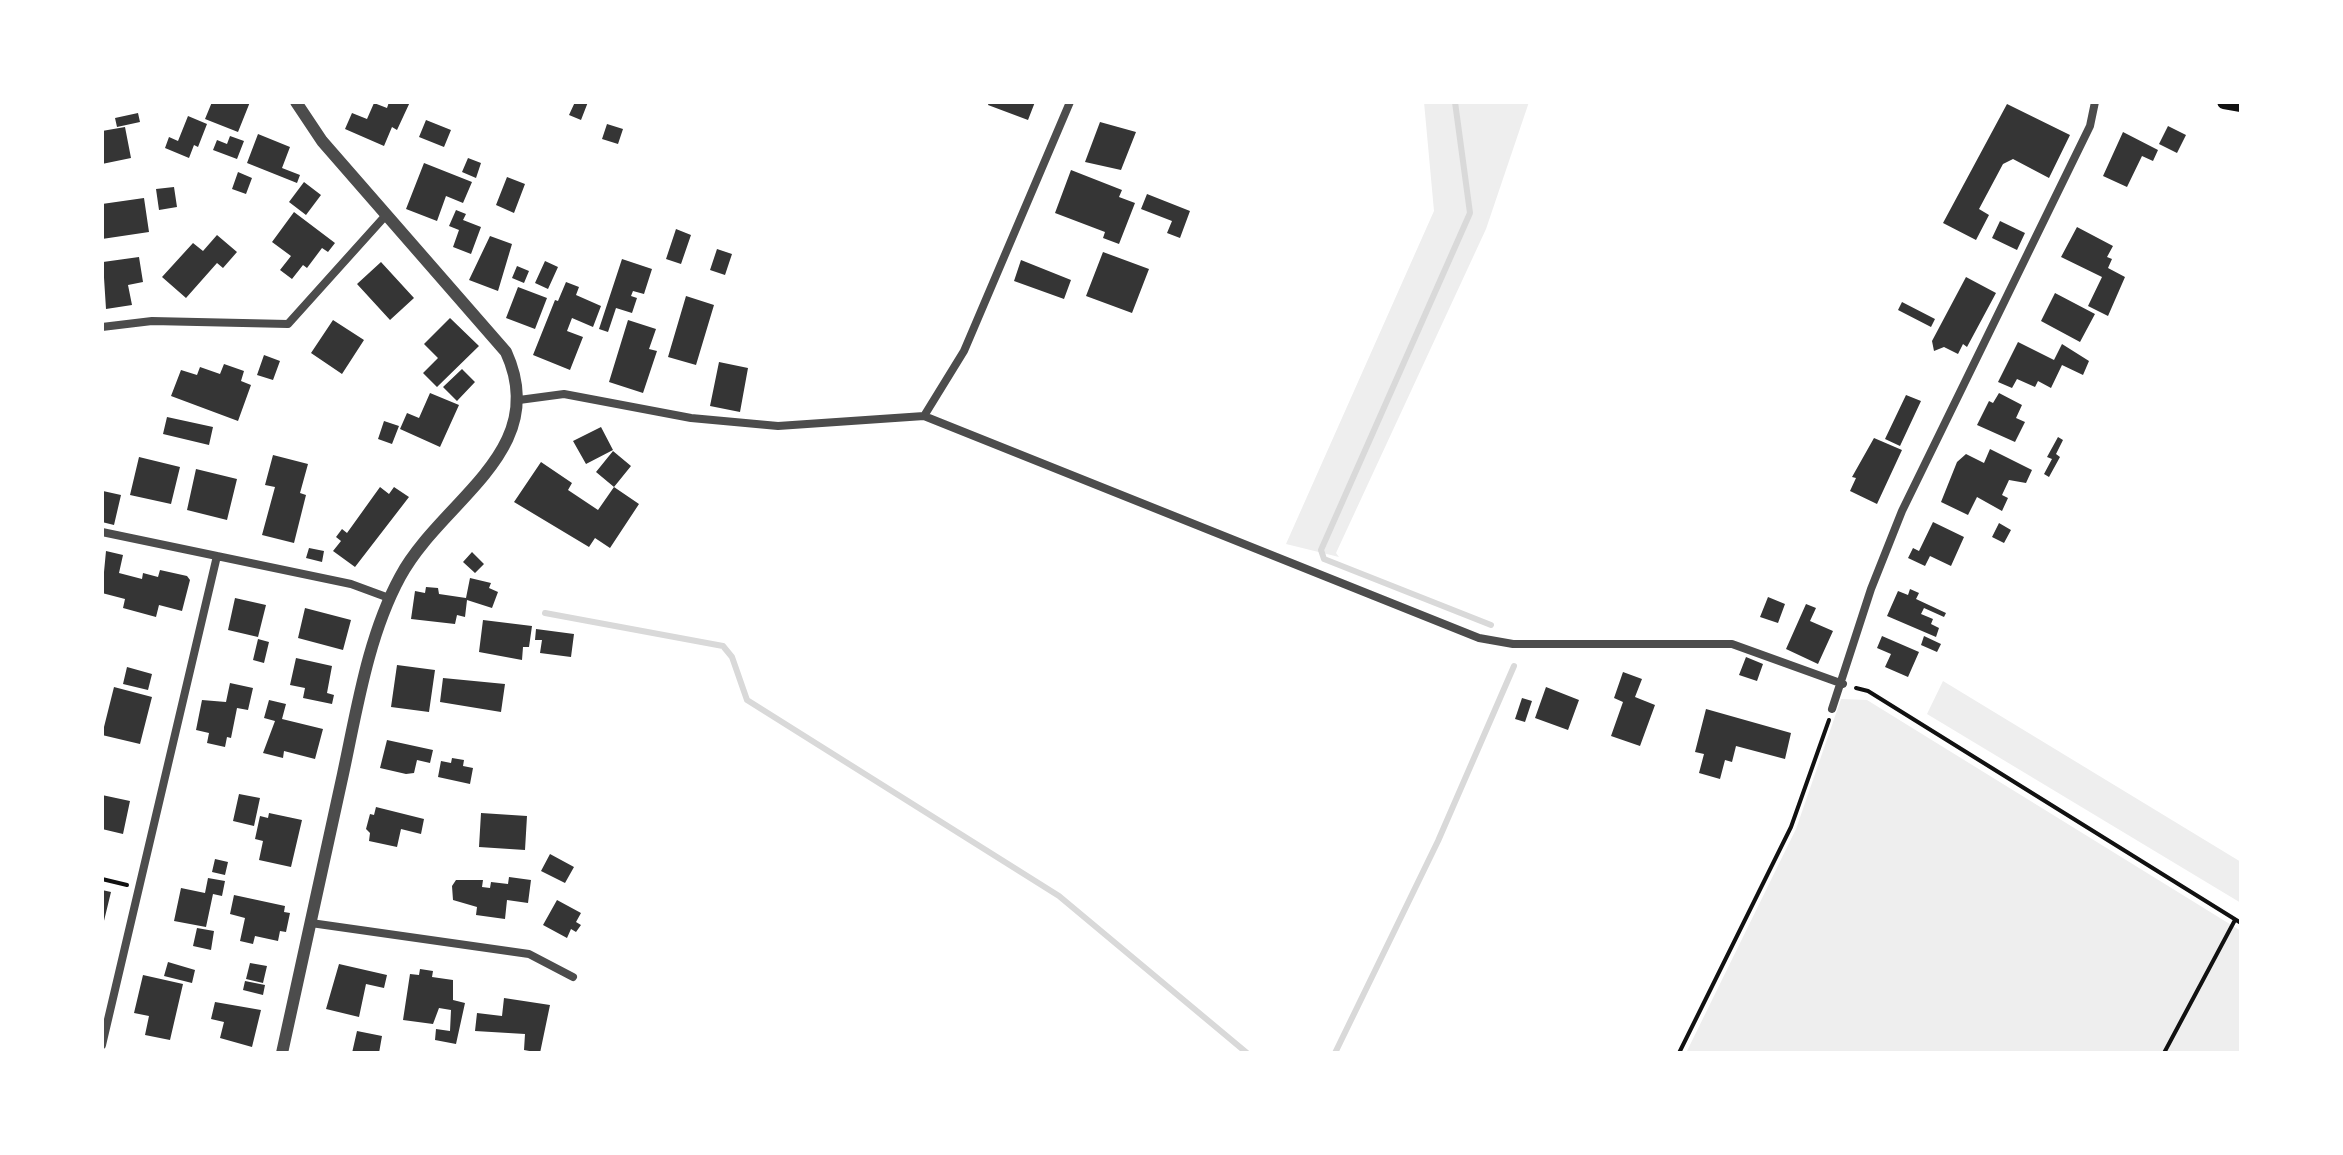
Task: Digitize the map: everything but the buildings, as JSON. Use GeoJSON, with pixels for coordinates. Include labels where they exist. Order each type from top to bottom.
{"type":"FeatureCollection","features":[{"type":"Feature","properties":{"kind":"main road"},"geometry":{"type":"LineString","coordinates":[[2224,102],[2241,105]]}},
{"type":"Feature","properties":{"kind":"street"},"geometry":{"type":"LineString","coordinates":[[282,1053],[353,729],[389,598],[401,573],[428,537],[503,451],[514,428],[519,400],[516,373],[506,352],[322,141],[296,102]]}},
{"type":"Feature","properties":{"kind":"street"},"geometry":{"type":"LineString","coordinates":[[924,416],[964,351],[1070,102]]}},
{"type":"Feature","properties":{"kind":"street"},"geometry":{"type":"LineString","coordinates":[[1832,709],[1843,684],[1871,589],[1902,511],[2090,126],[2095,102]]}},
{"type":"Feature","properties":{"kind":"street"},"geometry":{"type":"LineString","coordinates":[[102,327],[152,321],[288,324],[387,214]]}},
{"type":"Feature","properties":{"kind":"street"},"geometry":{"type":"LineString","coordinates":[[519,400],[564,394],[691,418],[778,426],[924,416],[1479,638],[1513,644],[1732,644],[1843,684]]}},
{"type":"Feature","properties":{"kind":"street"},"geometry":{"type":"LineString","coordinates":[[102,532],[351,584],[389,598]]}},
{"type":"Feature","properties":{"kind":"street"},"geometry":{"type":"LineString","coordinates":[[102,1045],[217,556]]}},
{"type":"Feature","properties":{"kind":"street"},"geometry":{"type":"LineString","coordinates":[[311,923],[529,954],[573,977]]}},
{"type":"Feature","properties":{"kind":"path"},"geometry":{"type":"LineString","coordinates":[[1843,684],[1868,691],[2238,921],[2164,1053]]}},
{"type":"Feature","properties":{"kind":"path"},"geometry":{"type":"LineString","coordinates":[[1679,1053],[1791,827],[1832,709]]}},
{"type":"Feature","properties":{"kind":"path"},"geometry":{"type":"LineString","coordinates":[[102,879],[139,888]]}},
{"type":"Feature","properties":{"kind":"shaded area"},"geometry":{"type":"Polygon","coordinates":[[[1424,102],[1529,102],[1486,229],[1336,553],[1339,557],[1286,544],[1434,211],[1424,102]]]}},
{"type":"Feature","properties":{"kind":"shaded area"},"geometry":{"type":"Polygon","coordinates":[[[1943,681],[2241,862],[2241,903],[1927,714],[1943,681]]]}},
{"type":"Feature","properties":{"kind":"shaded area"},"geometry":{"type":"Polygon","coordinates":[[[1841,699],[1867,700],[2241,931],[2241,1053],[1686,1053],[1796,829],[1841,699]]]}},
{"type":"Feature","properties":{"kind":"waterway"},"geometry":{"type":"LineString","coordinates":[[1455,102],[1470,213],[1321,550],[1324,559],[1491,625]]}},
{"type":"Feature","properties":{"kind":"waterway"},"geometry":{"type":"LineString","coordinates":[[545,613],[723,646],[732,657],[747,700],[1059,896],[1247,1053]]}},
{"type":"Feature","properties":{"kind":"waterway"},"geometry":{"type":"LineString","coordinates":[[1335,1053],[1438,841],[1514,666]]}}]}
